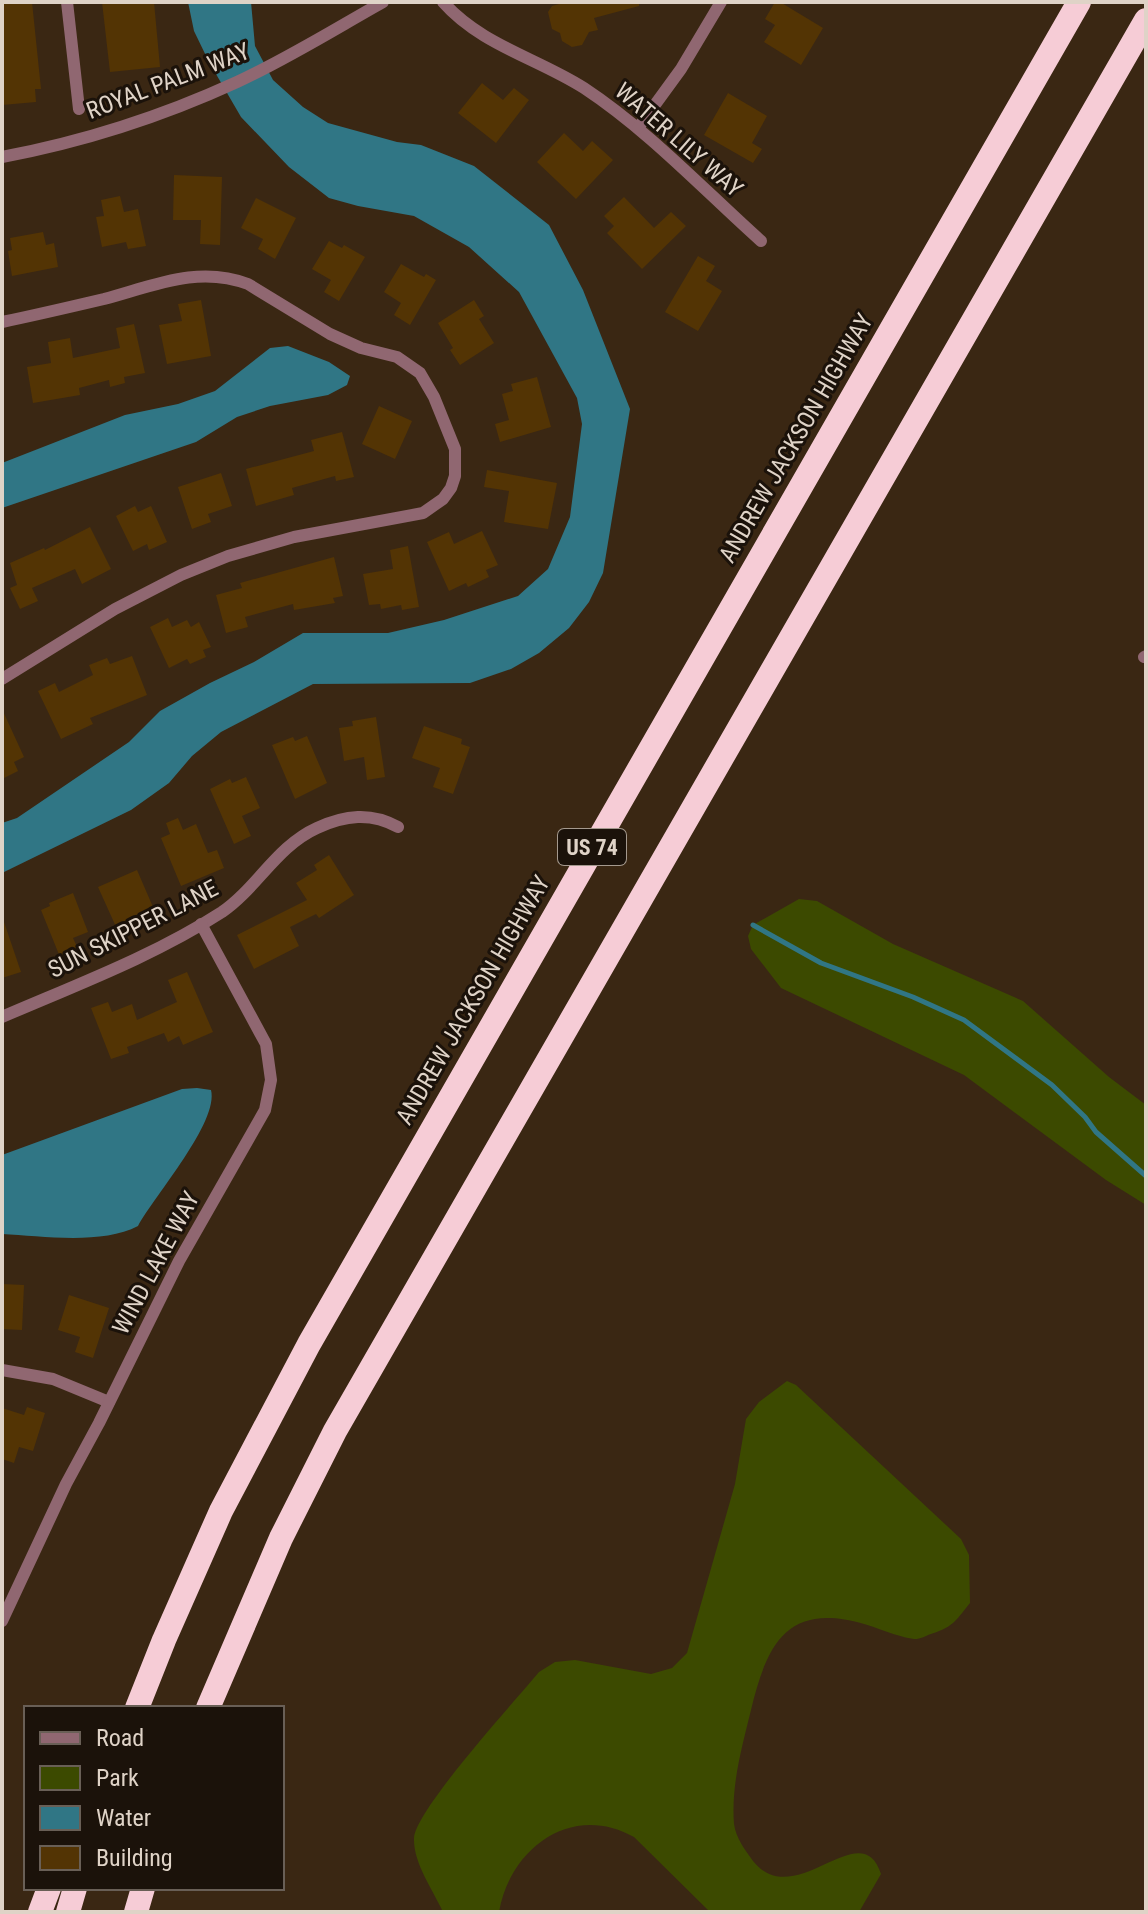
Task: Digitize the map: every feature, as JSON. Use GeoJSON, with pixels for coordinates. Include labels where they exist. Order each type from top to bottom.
{"type":"FeatureCollection","features":[{"type":"Feature","properties":{"kind":"highway","name":"ANDREW JACKSON HIGHWAY"},"geometry":{"type":"LineString","coordinates":[[138,1706],[221,1511],[309,1344],[1079,2]]}},
{"type":"Feature","properties":{"kind":"highway","name":"US 74"},"geometry":{"type":"LineString","coordinates":[[209,1706],[281,1538],[335,1431],[1146,20]]}},
{"type":"Feature","properties":{"kind":"highway"},"geometry":{"type":"LineString","coordinates":[[130,1706],[164,1640]]}},
{"type":"Feature","properties":{"kind":"highway"},"geometry":{"type":"LineString","coordinates":[[40,1912],[48,1890]]}},
{"type":"Feature","properties":{"kind":"highway"},"geometry":{"type":"LineString","coordinates":[[68,1912],[74,1890]]}},
{"type":"Feature","properties":{"kind":"highway"},"geometry":{"type":"LineString","coordinates":[[136,1912],[142,1890]]}},
{"type":"Feature","properties":{"kind":"street"},"geometry":{"type":"LineString","coordinates":[[67,2],[79,109]]}},
{"type":"Feature","properties":{"kind":"street","name":"ROYAL PALM WAY"},"geometry":{"type":"LineString","coordinates":[[2,157],[116,128],[205,95],[279,60],[383,2]]}},
{"type":"Feature","properties":{"kind":"street","name":"WATER LILY WAY"},"geometry":{"type":"LineString","coordinates":[[443,2],[482,36],[564,76],[638,128],[761,241]]}},
{"type":"Feature","properties":{"kind":"street"},"geometry":{"type":"LineString","coordinates":[[638,128],[681,69],[721,2]]}},
{"type":"Feature","properties":{"kind":"street"},"geometry":{"type":"LineString","coordinates":[[2,322],[192,275],[235,279],[330,334],[361,348],[397,357],[420,373],[434,397],[455,449],[456,463],[451,488],[443,499],[423,513],[316,531],[228,556],[146,592],[2,679]]}},
{"type":"Feature","properties":{"kind":"street","name":"SUN SKIPPER LANE"},"geometry":{"type":"LineString","coordinates":[[2,1017],[99,975],[201,924],[237,901],[287,848],[313,830],[347,818],[364,816],[398,827]]}},
{"type":"Feature","properties":{"kind":"street","name":"WIND LAKE WAY"},"geometry":{"type":"LineString","coordinates":[[2,1621],[66,1484],[179,1261],[253,1132],[269,1096],[270,1062],[266,1044],[201,924]]}},
{"type":"Feature","properties":{"kind":"street"},"geometry":{"type":"LineString","coordinates":[[2,1370],[44,1377],[109,1402]]}},
{"type":"Feature","properties":{"kind":"green space"},"geometry":{"type":"Polygon","coordinates":[[[799,899],[817,901],[893,944],[1023,1001],[1109,1077],[1146,1105],[1146,1205],[1106,1180],[964,1075],[781,988],[751,949],[748,936],[753,925],[799,899]]]}},
{"type":"Feature","properties":{"kind":"green space"},"geometry":{"type":"Polygon","coordinates":[[[787,1381],[796,1385],[961,1539],[969,1555],[970,1603],[948,1627],[917,1639],[838,1619],[817,1619],[799,1624],[785,1634],[774,1648],[757,1686],[736,1781],[734,1824],[739,1839],[753,1861],[770,1874],[788,1877],[858,1853],[871,1858],[881,1874],[859,1912],[710,1912],[634,1837],[611,1828],[588,1825],[567,1828],[547,1837],[530,1851],[505,1889],[499,1912],[443,1912],[420,1867],[414,1838],[431,1804],[539,1672],[555,1662],[575,1660],[651,1674],[672,1668],[687,1653],[735,1484],[746,1419],[759,1402],[787,1381]]]}},
{"type":"Feature","properties":{"kind":"water"},"geometry":{"type":"Polygon","coordinates":[[[188,2],[251,2],[255,46],[273,80],[303,107],[328,123],[397,142],[421,145],[474,166],[549,225],[583,290],[630,409],[603,573],[589,602],[569,628],[539,653],[511,669],[470,683],[313,684],[221,732],[192,756],[169,783],[131,810],[2,873],[2,823],[17,818],[129,742],[160,711],[303,633],[388,633],[444,620],[518,596],[548,569],[570,517],[582,424],[577,398],[519,292],[469,247],[414,216],[329,198],[289,167],[241,117],[194,31],[188,2]]]}},
{"type":"Feature","properties":{"kind":"water"},"geometry":{"type":"Polygon","coordinates":[[[288,346],[329,362],[350,376],[347,385],[328,395],[270,406],[237,417],[196,442],[2,508],[2,463],[125,415],[178,404],[215,391],[270,348],[288,346]]]}},
{"type":"Feature","properties":{"kind":"water"},"geometry":{"type":"Polygon","coordinates":[[[182,1089],[211,1090],[211,1104],[205,1120],[184,1158],[138,1226],[107,1236],[90,1237],[2,1234],[2,1155],[182,1089]]]}},
{"type":"Feature","properties":{"kind":"building"},"geometry":{"type":"Polygon","coordinates":[[[2,2],[32,2],[41,89],[35,89],[36,102],[2,105],[2,2]]]}},
{"type":"Feature","properties":{"kind":"building"},"geometry":{"type":"Polygon","coordinates":[[[102,2],[154,2],[160,67],[110,72],[102,2]]]}},
{"type":"Feature","properties":{"kind":"building"},"geometry":{"type":"Polygon","coordinates":[[[566,2],[639,2],[639,6],[594,18],[598,30],[589,32],[582,45],[572,47],[552,29],[548,12],[552,6],[566,2]]]}},
{"type":"Feature","properties":{"kind":"building"},"geometry":{"type":"Polygon","coordinates":[[[775,2],[823,28],[801,65],[764,42],[775,25],[765,19],[775,2]]]}},
{"type":"Feature","properties":{"kind":"building"},"geometry":{"type":"Polygon","coordinates":[[[482,83],[503,100],[514,88],[529,100],[496,143],[458,113],[482,83]]]}},
{"type":"Feature","properties":{"kind":"building"},"geometry":{"type":"Polygon","coordinates":[[[728,93],[767,116],[752,143],[762,149],[753,163],[704,135],[728,93]]]}},
{"type":"Feature","properties":{"kind":"building"},"geometry":{"type":"Polygon","coordinates":[[[564,133],[583,151],[592,141],[613,160],[576,199],[537,162],[564,133]]]}},
{"type":"Feature","properties":{"kind":"building"},"geometry":{"type":"Polygon","coordinates":[[[174,175],[222,177],[220,245],[200,244],[201,220],[173,220],[174,175]]]}},
{"type":"Feature","properties":{"kind":"building"},"geometry":{"type":"Polygon","coordinates":[[[120,196],[124,212],[138,209],[146,246],[128,249],[126,242],[102,247],[96,217],[104,216],[101,200],[120,196]]]}},
{"type":"Feature","properties":{"kind":"building"},"geometry":{"type":"Polygon","coordinates":[[[624,197],[654,228],[671,212],[686,226],[642,269],[607,233],[614,226],[604,216],[624,197]]]}},
{"type":"Feature","properties":{"kind":"building"},"geometry":{"type":"Polygon","coordinates":[[[256,198],[296,218],[275,259],[258,249],[263,239],[241,228],[256,198]]]}},
{"type":"Feature","properties":{"kind":"building"},"geometry":{"type":"Polygon","coordinates":[[[43,232],[46,245],[54,243],[58,267],[12,276],[8,251],[12,250],[10,238],[43,232]]]}},
{"type":"Feature","properties":{"kind":"building"},"geometry":{"type":"Polygon","coordinates":[[[329,241],[342,248],[344,245],[365,257],[339,301],[324,292],[331,280],[312,269],[329,241]]]}},
{"type":"Feature","properties":{"kind":"building"},"geometry":{"type":"Polygon","coordinates":[[[698,256],[715,266],[706,281],[722,291],[698,331],[665,312],[698,256]]]}},
{"type":"Feature","properties":{"kind":"building"},"geometry":{"type":"Polygon","coordinates":[[[401,264],[436,280],[410,325],[394,315],[401,303],[384,292],[401,264]]]}},
{"type":"Feature","properties":{"kind":"building"},"geometry":{"type":"Polygon","coordinates":[[[201,300],[211,356],[167,364],[159,325],[182,321],[178,304],[201,300]]]}},
{"type":"Feature","properties":{"kind":"building"},"geometry":{"type":"Polygon","coordinates":[[[474,300],[484,316],[479,319],[494,343],[460,365],[438,323],[474,300]]]}},
{"type":"Feature","properties":{"kind":"building"},"geometry":{"type":"Polygon","coordinates":[[[134,324],[145,373],[124,377],[125,383],[110,387],[109,380],[79,388],[80,395],[33,403],[27,367],[51,363],[48,342],[70,338],[73,358],[120,348],[116,328],[134,324]]]}},
{"type":"Feature","properties":{"kind":"building"},"geometry":{"type":"Polygon","coordinates":[[[537,377],[551,427],[500,442],[495,424],[509,420],[502,394],[513,391],[511,384],[537,377]]]}},
{"type":"Feature","properties":{"kind":"building"},"geometry":{"type":"Polygon","coordinates":[[[379,406],[412,421],[395,459],[362,444],[379,406]]]}},
{"type":"Feature","properties":{"kind":"building"},"geometry":{"type":"Polygon","coordinates":[[[342,432],[354,477],[336,481],[335,476],[292,488],[294,495],[256,506],[246,469],[314,451],[311,440],[342,432]]]}},
{"type":"Feature","properties":{"kind":"building"},"geometry":{"type":"Polygon","coordinates":[[[487,470],[557,483],[548,529],[504,522],[509,491],[484,487],[487,470]]]}},
{"type":"Feature","properties":{"kind":"building"},"geometry":{"type":"Polygon","coordinates":[[[221,473],[232,506],[208,514],[211,522],[192,529],[178,487],[221,473]]]}},
{"type":"Feature","properties":{"kind":"building"},"geometry":{"type":"Polygon","coordinates":[[[135,506],[138,512],[151,506],[167,542],[149,550],[147,544],[133,551],[116,516],[135,506]]]}},
{"type":"Feature","properties":{"kind":"building"},"geometry":{"type":"Polygon","coordinates":[[[90,527],[111,569],[82,584],[75,569],[32,588],[38,601],[20,609],[10,588],[17,585],[10,563],[45,550],[90,527]]]}},
{"type":"Feature","properties":{"kind":"building"},"geometry":{"type":"Polygon","coordinates":[[[482,531],[498,565],[486,570],[489,577],[468,587],[466,583],[449,591],[427,542],[449,532],[454,544],[482,531]]]}},
{"type":"Feature","properties":{"kind":"building"},"geometry":{"type":"Polygon","coordinates":[[[408,546],[419,607],[402,610],[401,605],[381,609],[380,604],[369,605],[363,574],[393,569],[390,550],[408,546]]]}},
{"type":"Feature","properties":{"kind":"building"},"geometry":{"type":"Polygon","coordinates":[[[334,557],[343,596],[333,598],[335,603],[294,610],[293,604],[245,617],[248,627],[226,633],[216,595],[242,588],[240,583],[334,557]]]}},
{"type":"Feature","properties":{"kind":"building"},"geometry":{"type":"Polygon","coordinates":[[[168,618],[172,627],[187,620],[191,627],[199,622],[211,647],[203,650],[206,657],[190,664],[187,659],[169,668],[150,627],[168,618]]]}},
{"type":"Feature","properties":{"kind":"building"},"geometry":{"type":"Polygon","coordinates":[[[132,656],[147,695],[90,718],[93,724],[61,739],[38,691],[55,683],[59,692],[93,675],[89,665],[107,658],[110,664],[132,656]]]}},
{"type":"Feature","properties":{"kind":"building"},"geometry":{"type":"Polygon","coordinates":[[[2,709],[24,757],[14,762],[18,771],[2,779],[2,709]]]}},
{"type":"Feature","properties":{"kind":"building"},"geometry":{"type":"Polygon","coordinates":[[[376,717],[385,777],[367,780],[364,757],[344,761],[339,728],[353,726],[352,721],[376,717]]]}},
{"type":"Feature","properties":{"kind":"building"},"geometry":{"type":"Polygon","coordinates":[[[424,726],[462,739],[461,744],[470,747],[453,794],[433,787],[440,768],[412,758],[424,726]]]}},
{"type":"Feature","properties":{"kind":"building"},"geometry":{"type":"Polygon","coordinates":[[[307,736],[327,783],[295,799],[272,745],[293,737],[295,741],[307,736]]]}},
{"type":"Feature","properties":{"kind":"building"},"geometry":{"type":"Polygon","coordinates":[[[246,777],[260,808],[242,816],[251,836],[234,844],[210,789],[230,779],[232,783],[246,777]]]}},
{"type":"Feature","properties":{"kind":"building"},"geometry":{"type":"Polygon","coordinates":[[[178,818],[183,830],[196,824],[208,853],[217,850],[224,868],[181,886],[161,838],[170,834],[166,823],[178,818]]]}},
{"type":"Feature","properties":{"kind":"building"},"geometry":{"type":"Polygon","coordinates":[[[329,855],[354,895],[319,918],[316,914],[290,927],[299,946],[254,969],[237,935],[307,900],[296,883],[317,870],[314,865],[329,855]]]}},
{"type":"Feature","properties":{"kind":"building"},"geometry":{"type":"Polygon","coordinates":[[[137,870],[153,907],[129,918],[131,923],[117,929],[98,887],[137,870]]]}},
{"type":"Feature","properties":{"kind":"building"},"geometry":{"type":"Polygon","coordinates":[[[73,893],[88,932],[73,938],[78,949],[60,957],[41,910],[50,906],[49,903],[73,893]]]}},
{"type":"Feature","properties":{"kind":"building"},"geometry":{"type":"Polygon","coordinates":[[[2,922],[21,972],[2,978],[2,922]]]}},
{"type":"Feature","properties":{"kind":"building"},"geometry":{"type":"Polygon","coordinates":[[[187,972],[213,1032],[183,1045],[179,1036],[168,1042],[164,1033],[127,1047],[129,1053],[111,1059],[91,1008],[108,1002],[112,1012],[132,1004],[137,1020],[177,1002],[168,980],[187,972]]]}},
{"type":"Feature","properties":{"kind":"building"},"geometry":{"type":"Polygon","coordinates":[[[2,1284],[24,1285],[22,1330],[2,1329],[2,1284]]]}},
{"type":"Feature","properties":{"kind":"building"},"geometry":{"type":"Polygon","coordinates":[[[69,1295],[109,1308],[93,1358],[75,1352],[80,1337],[58,1330],[69,1295]]]}},
{"type":"Feature","properties":{"kind":"building"},"geometry":{"type":"Polygon","coordinates":[[[27,1407],[45,1413],[33,1451],[19,1447],[14,1463],[2,1459],[2,1408],[24,1415],[27,1407]]]}},
{"type":"Feature","properties":{"kind":"waterway"},"geometry":{"type":"LineString","coordinates":[[753,925],[821,963],[913,997],[964,1020],[1052,1085],[1096,1132],[1146,1176]]}}]}
